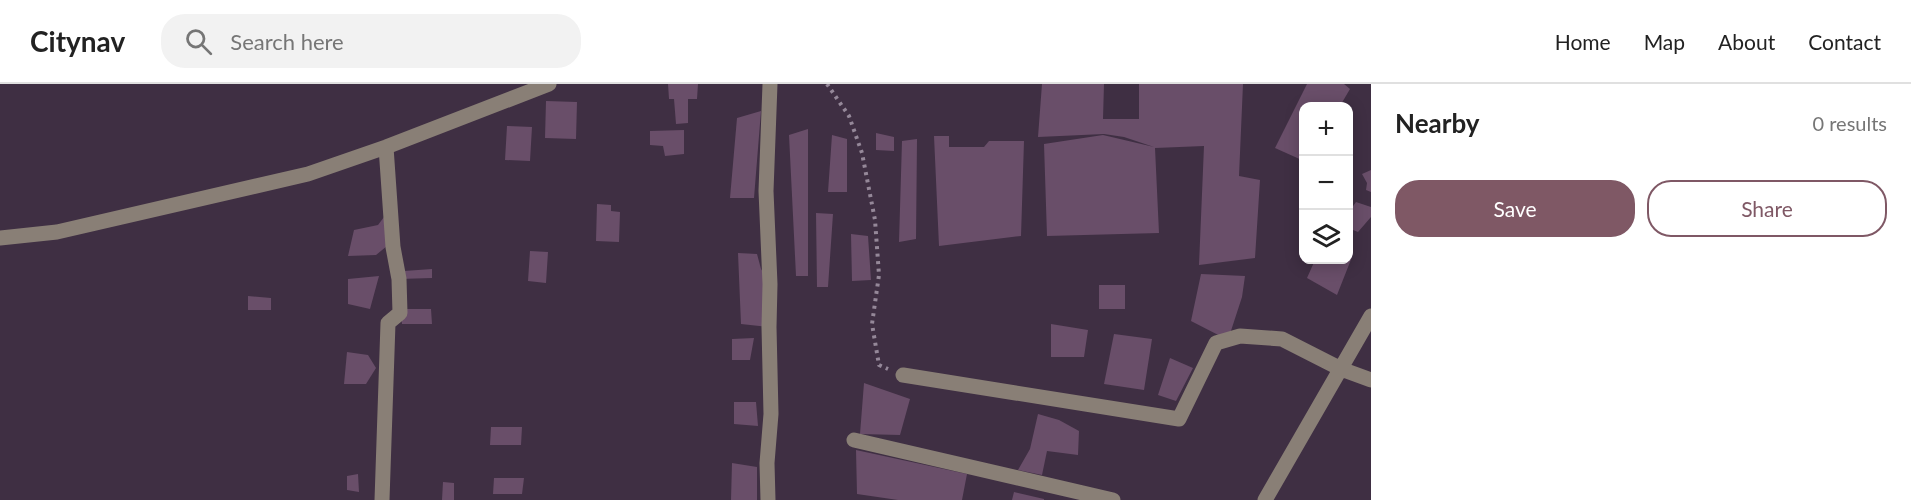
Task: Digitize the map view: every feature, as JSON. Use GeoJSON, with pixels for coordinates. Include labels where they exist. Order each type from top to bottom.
{"type":"FeatureCollection","features":[{"type":"Feature","properties":{"kind":"street"},"geometry":{"type":"LineString","coordinates":[[0,238],[57,232],[297,177],[386,147],[549,84]]}},
{"type":"Feature","properties":{"kind":"street"},"geometry":{"type":"LineString","coordinates":[[768,500],[767,463],[771,414],[770,284],[766,191],[770,84]]}},
{"type":"Feature","properties":{"kind":"street"},"geometry":{"type":"LineString","coordinates":[[382,500],[388,323],[400,314],[399,279],[393,247],[386,147]]}},
{"type":"Feature","properties":{"kind":"street"},"geometry":{"type":"LineString","coordinates":[[1265,500],[1371,316]]}},
{"type":"Feature","properties":{"kind":"street"},"geometry":{"type":"LineString","coordinates":[[903,375],[1179,419],[1216,343],[1240,336],[1282,339],[1341,369],[1371,380]]}},
{"type":"Feature","properties":{"kind":"street"},"geometry":{"type":"LineString","coordinates":[[854,440],[1113,500]]}},
{"type":"Feature","properties":{"kind":"path"},"geometry":{"type":"LineString","coordinates":[[827,84],[849,116],[862,153],[873,209],[879,275],[872,324],[879,365],[903,375]]}},
{"type":"Feature","properties":{"kind":"building"},"geometry":{"type":"Polygon","coordinates":[[[668,84],[698,84],[697,99],[688,99],[688,123],[676,124],[674,99],[669,99],[668,84]]]}},
{"type":"Feature","properties":{"kind":"building"},"geometry":{"type":"Polygon","coordinates":[[[1042,84],[1104,84],[1103,119],[1139,119],[1139,84],[1243,84],[1239,176],[1260,180],[1255,258],[1199,265],[1204,146],[1155,148],[1159,233],[1047,236],[1044,144],[1103,135],[1154,147],[1124,137],[1104,134],[1038,137],[1042,84]]]}},
{"type":"Feature","properties":{"kind":"building"},"geometry":{"type":"Polygon","coordinates":[[[1307,84],[1344,84],[1350,89],[1342,102],[1299,102],[1299,159],[1275,148],[1307,84]]]}},
{"type":"Feature","properties":{"kind":"building"},"geometry":{"type":"Polygon","coordinates":[[[546,101],[577,102],[576,139],[545,138],[546,101]]]}},
{"type":"Feature","properties":{"kind":"building"},"geometry":{"type":"Polygon","coordinates":[[[761,111],[754,198],[730,198],[737,118],[761,111]]]}},
{"type":"Feature","properties":{"kind":"building"},"geometry":{"type":"Polygon","coordinates":[[[507,126],[532,127],[530,161],[505,160],[507,126]]]}},
{"type":"Feature","properties":{"kind":"building"},"geometry":{"type":"Polygon","coordinates":[[[808,129],[808,276],[796,276],[789,135],[808,129]]]}},
{"type":"Feature","properties":{"kind":"building"},"geometry":{"type":"Polygon","coordinates":[[[684,130],[684,154],[665,156],[663,146],[650,145],[650,131],[684,130]]]}},
{"type":"Feature","properties":{"kind":"building"},"geometry":{"type":"Polygon","coordinates":[[[876,133],[894,137],[894,151],[876,150],[876,133]]]}},
{"type":"Feature","properties":{"kind":"building"},"geometry":{"type":"Polygon","coordinates":[[[832,135],[847,139],[847,192],[828,192],[832,135]]]}},
{"type":"Feature","properties":{"kind":"building"},"geometry":{"type":"Polygon","coordinates":[[[934,136],[949,136],[949,147],[984,147],[989,141],[1024,141],[1021,236],[939,246],[934,136]]]}},
{"type":"Feature","properties":{"kind":"building"},"geometry":{"type":"Polygon","coordinates":[[[917,139],[916,239],[899,242],[902,141],[917,139]]]}},
{"type":"Feature","properties":{"kind":"building"},"geometry":{"type":"Polygon","coordinates":[[[1371,170],[1371,192],[1366,190],[1367,183],[1362,174],[1371,170]]]}},
{"type":"Feature","properties":{"kind":"building"},"geometry":{"type":"Polygon","coordinates":[[[1356,202],[1371,207],[1371,217],[1358,232],[1353,230],[1353,206],[1356,202]]]}},
{"type":"Feature","properties":{"kind":"building"},"geometry":{"type":"Polygon","coordinates":[[[597,204],[611,205],[611,211],[620,212],[619,242],[596,241],[597,204]]]}},
{"type":"Feature","properties":{"kind":"building"},"geometry":{"type":"Polygon","coordinates":[[[387,213],[387,246],[376,255],[348,256],[354,230],[378,225],[387,213]]]}},
{"type":"Feature","properties":{"kind":"building"},"geometry":{"type":"Polygon","coordinates":[[[816,213],[833,214],[828,287],[817,287],[816,213]]]}},
{"type":"Feature","properties":{"kind":"building"},"geometry":{"type":"Polygon","coordinates":[[[851,234],[868,236],[871,280],[852,281],[851,234]]]}},
{"type":"Feature","properties":{"kind":"building"},"geometry":{"type":"Polygon","coordinates":[[[530,251],[548,252],[546,283],[528,281],[530,251]]]}},
{"type":"Feature","properties":{"kind":"building"},"geometry":{"type":"Polygon","coordinates":[[[738,253],[757,254],[761,269],[770,284],[769,327],[741,324],[738,253]]]}},
{"type":"Feature","properties":{"kind":"building"},"geometry":{"type":"Polygon","coordinates":[[[1313,264],[1349,264],[1337,295],[1307,278],[1313,264]]]}},
{"type":"Feature","properties":{"kind":"building"},"geometry":{"type":"Polygon","coordinates":[[[432,269],[432,278],[399,279],[404,271],[432,269]]]}},
{"type":"Feature","properties":{"kind":"building"},"geometry":{"type":"Polygon","coordinates":[[[1201,274],[1245,276],[1242,297],[1228,340],[1191,321],[1201,274]]]}},
{"type":"Feature","properties":{"kind":"building"},"geometry":{"type":"Polygon","coordinates":[[[379,276],[370,309],[348,304],[348,279],[379,276]]]}},
{"type":"Feature","properties":{"kind":"building"},"geometry":{"type":"Polygon","coordinates":[[[1099,285],[1125,285],[1125,309],[1099,309],[1099,285]]]}},
{"type":"Feature","properties":{"kind":"building"},"geometry":{"type":"Polygon","coordinates":[[[248,296],[271,298],[271,310],[248,310],[248,296]]]}},
{"type":"Feature","properties":{"kind":"building"},"geometry":{"type":"Polygon","coordinates":[[[400,309],[431,309],[432,324],[402,324],[400,309]]]}},
{"type":"Feature","properties":{"kind":"building"},"geometry":{"type":"Polygon","coordinates":[[[1051,324],[1088,330],[1084,357],[1051,357],[1051,324]]]}},
{"type":"Feature","properties":{"kind":"building"},"geometry":{"type":"Polygon","coordinates":[[[1114,334],[1152,339],[1144,390],[1104,384],[1114,334]]]}},
{"type":"Feature","properties":{"kind":"building"},"geometry":{"type":"Polygon","coordinates":[[[754,338],[750,360],[732,360],[732,339],[754,338]]]}},
{"type":"Feature","properties":{"kind":"building"},"geometry":{"type":"Polygon","coordinates":[[[347,352],[368,355],[376,368],[366,384],[344,384],[347,352]]]}},
{"type":"Feature","properties":{"kind":"building"},"geometry":{"type":"Polygon","coordinates":[[[1170,358],[1193,368],[1176,401],[1158,395],[1170,358]]]}},
{"type":"Feature","properties":{"kind":"building"},"geometry":{"type":"Polygon","coordinates":[[[864,383],[910,399],[900,435],[860,434],[864,383]]]}},
{"type":"Feature","properties":{"kind":"building"},"geometry":{"type":"Polygon","coordinates":[[[734,402],[756,402],[758,426],[734,424],[734,402]]]}},
{"type":"Feature","properties":{"kind":"building"},"geometry":{"type":"Polygon","coordinates":[[[1038,414],[1059,420],[1079,431],[1078,455],[1047,451],[1042,475],[1018,470],[1030,449],[1038,414]]]}},
{"type":"Feature","properties":{"kind":"building"},"geometry":{"type":"Polygon","coordinates":[[[491,427],[522,427],[521,445],[490,445],[491,427]]]}},
{"type":"Feature","properties":{"kind":"building"},"geometry":{"type":"Polygon","coordinates":[[[856,450],[967,474],[962,500],[898,500],[857,494],[856,450]]]}},
{"type":"Feature","properties":{"kind":"building"},"geometry":{"type":"Polygon","coordinates":[[[732,463],[757,467],[757,500],[731,500],[732,463]]]}},
{"type":"Feature","properties":{"kind":"building"},"geometry":{"type":"Polygon","coordinates":[[[358,474],[359,492],[347,490],[347,476],[358,474]]]}},
{"type":"Feature","properties":{"kind":"building"},"geometry":{"type":"Polygon","coordinates":[[[494,478],[524,478],[522,494],[493,494],[494,478]]]}},
{"type":"Feature","properties":{"kind":"building"},"geometry":{"type":"Polygon","coordinates":[[[443,482],[454,483],[454,500],[442,500],[443,482]]]}},
{"type":"Feature","properties":{"kind":"building"},"geometry":{"type":"Polygon","coordinates":[[[1014,492],[1044,499],[1044,500],[1012,500],[1014,492]]]}}]}
